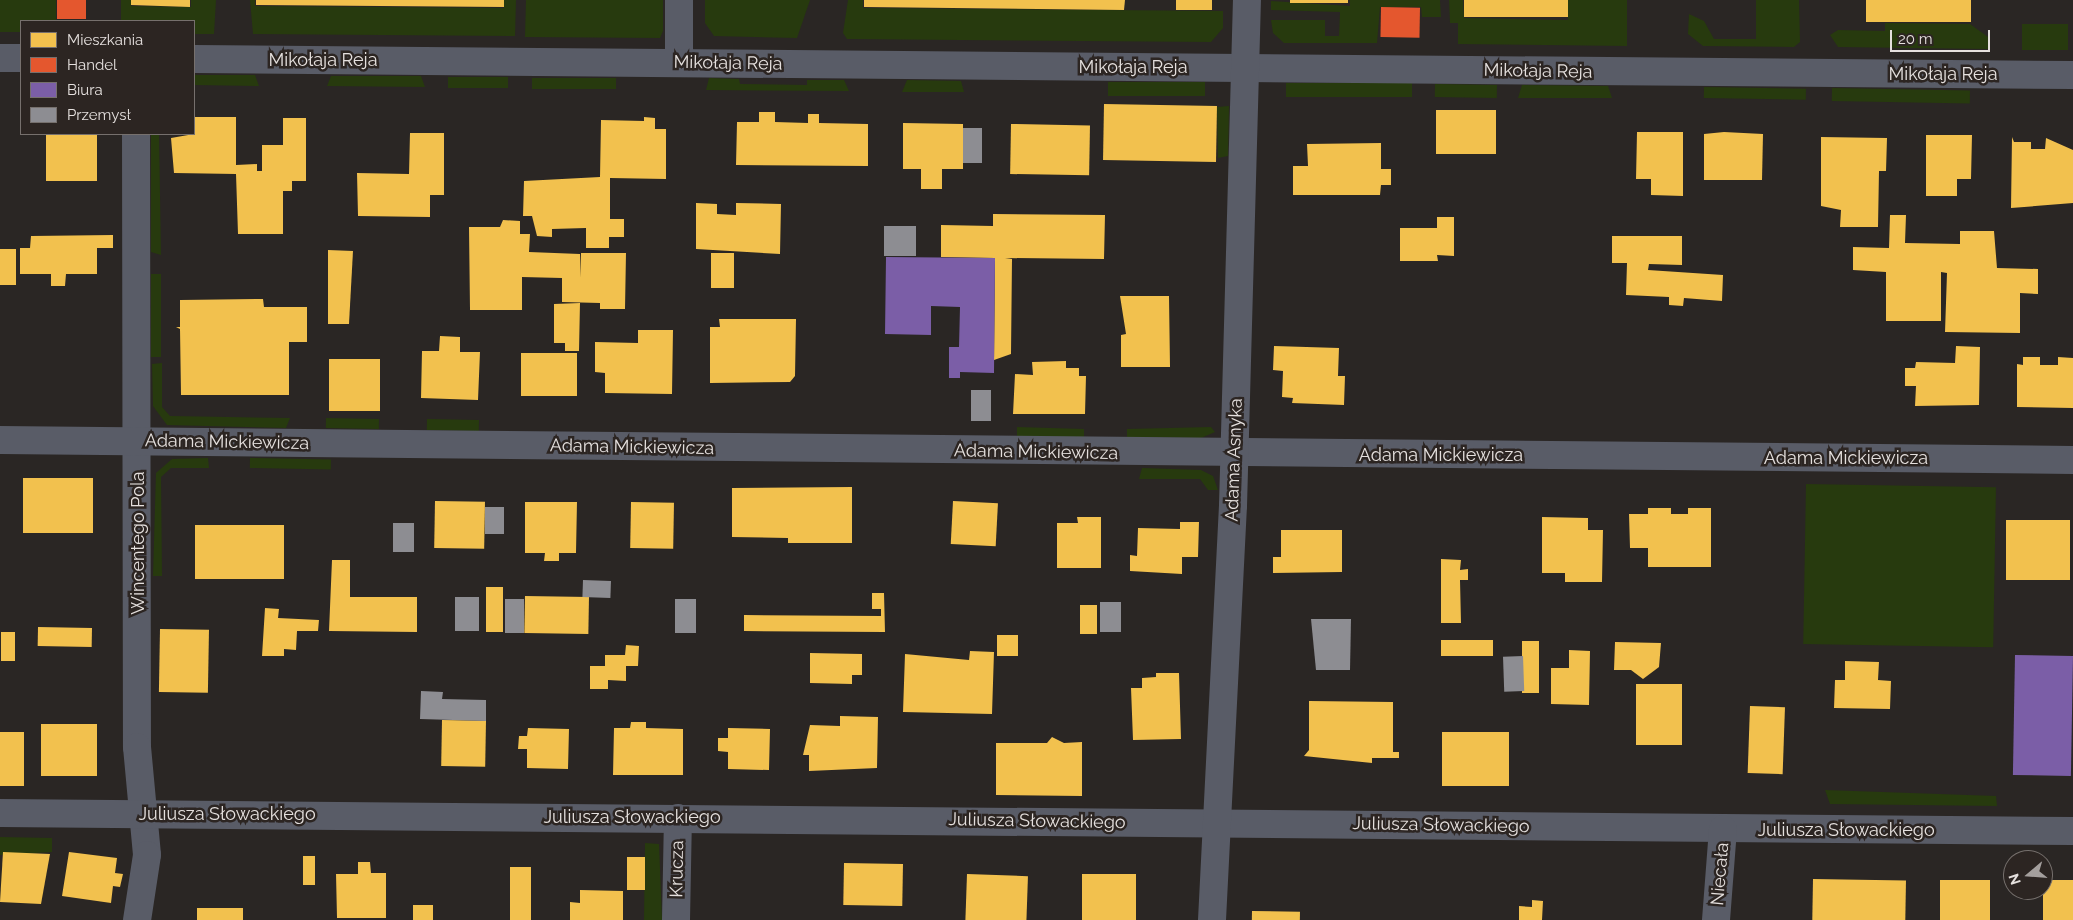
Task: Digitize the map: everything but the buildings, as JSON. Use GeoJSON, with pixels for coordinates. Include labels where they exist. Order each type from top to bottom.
{"type":"FeatureCollection","features":[{"type":"Feature","properties":{"kind":"street"},"geometry":{"type":"LineString","coordinates":[[679,0],[679,62]]}},
{"type":"Feature","properties":{"kind":"street","name":"Adama Asnyka"},"geometry":{"type":"LineString","coordinates":[[1212,920],[1234,454],[1247,0]]}},
{"type":"Feature","properties":{"kind":"street"},"geometry":{"type":"LineString","coordinates":[[0,58],[20,58]]}},
{"type":"Feature","properties":{"kind":"street","name":"Mikołaja Reja"},"geometry":{"type":"LineString","coordinates":[[195,59],[2073,75]]}},
{"type":"Feature","properties":{"kind":"street","name":"Wincentego Pola"},"geometry":{"type":"LineString","coordinates":[[136,135],[139,441],[137,747],[147,855],[137,920]]}},
{"type":"Feature","properties":{"kind":"street","name":"Adama Mickiewicza"},"geometry":{"type":"LineString","coordinates":[[0,440],[1234,454],[2073,460]]}},
{"type":"Feature","properties":{"kind":"street","name":"Juliusza Słowackiego"},"geometry":{"type":"LineString","coordinates":[[0,813],[1217,822],[1723,829],[2073,831]]}},
{"type":"Feature","properties":{"kind":"street","name":"Krucza"},"geometry":{"type":"LineString","coordinates":[[676,920],[678,818]]}},
{"type":"Feature","properties":{"kind":"street","name":"Niecała"},"geometry":{"type":"LineString","coordinates":[[1716,920],[1723,829]]}},
{"type":"Feature","properties":{"kind":"green space"},"geometry":{"type":"Polygon","coordinates":[[[0,0],[56,0],[56,20],[20,20],[20,32],[0,32],[0,0]]]}},
{"type":"Feature","properties":{"kind":"green space"},"geometry":{"type":"Polygon","coordinates":[[[121,0],[131,0],[131,6],[191,7],[191,0],[216,0],[214,34],[195,34],[195,20],[121,20],[121,0]]]}},
{"type":"Feature","properties":{"kind":"green space"},"geometry":{"type":"Polygon","coordinates":[[[250,0],[255,0],[255,6],[504,8],[504,0],[516,0],[515,36],[253,34],[250,0]]]}},
{"type":"Feature","properties":{"kind":"green space"},"geometry":{"type":"Polygon","coordinates":[[[526,0],[663,0],[663,31],[660,38],[525,37],[526,0]]]}},
{"type":"Feature","properties":{"kind":"green space"},"geometry":{"type":"Polygon","coordinates":[[[705,0],[810,0],[797,38],[714,36],[705,23],[705,0]]]}},
{"type":"Feature","properties":{"kind":"green space"},"geometry":{"type":"Polygon","coordinates":[[[848,0],[863,0],[863,8],[1223,11],[1223,28],[1211,42],[847,39],[843,33],[848,0]]]}},
{"type":"Feature","properties":{"kind":"green space"},"geometry":{"type":"Polygon","coordinates":[[[1350,0],[1440,0],[1441,17],[1422,17],[1421,7],[1380,7],[1377,43],[1284,43],[1273,33],[1271,20],[1325,20],[1325,36],[1339,36],[1340,12],[1271,10],[1271,1],[1350,6],[1350,0]]]}},
{"type":"Feature","properties":{"kind":"green space"},"geometry":{"type":"Polygon","coordinates":[[[1449,0],[1463,0],[1464,18],[1568,20],[1568,0],[1627,0],[1627,46],[1458,44],[1458,23],[1450,23],[1449,0]]]}},
{"type":"Feature","properties":{"kind":"green space"},"geometry":{"type":"Polygon","coordinates":[[[1756,0],[1799,0],[1800,42],[1794,47],[1703,46],[1688,34],[1689,14],[1704,21],[1714,39],[1756,39],[1756,0]]]}},
{"type":"Feature","properties":{"kind":"green space"},"geometry":{"type":"Polygon","coordinates":[[[1885,23],[1970,24],[1988,37],[1988,49],[1838,47],[1830,35],[1838,30],[1885,31],[1885,23]]]}},
{"type":"Feature","properties":{"kind":"green space"},"geometry":{"type":"Polygon","coordinates":[[[2022,24],[2068,24],[2068,50],[2022,50],[2022,24]]]}},
{"type":"Feature","properties":{"kind":"green space"},"geometry":{"type":"Polygon","coordinates":[[[195,75],[255,75],[259,86],[195,85],[195,75]]]}},
{"type":"Feature","properties":{"kind":"green space"},"geometry":{"type":"Polygon","coordinates":[[[331,76],[421,76],[425,87],[327,86],[331,76]]]}},
{"type":"Feature","properties":{"kind":"green space"},"geometry":{"type":"Polygon","coordinates":[[[448,77],[508,77],[508,88],[448,88],[448,77]]]}},
{"type":"Feature","properties":{"kind":"green space"},"geometry":{"type":"Polygon","coordinates":[[[532,78],[616,78],[616,89],[532,89],[532,78]]]}},
{"type":"Feature","properties":{"kind":"green space"},"geometry":{"type":"Polygon","coordinates":[[[709,78],[739,79],[740,84],[807,85],[807,80],[844,80],[849,91],[706,90],[709,78]]]}},
{"type":"Feature","properties":{"kind":"green space"},"geometry":{"type":"Polygon","coordinates":[[[907,80],[961,81],[964,92],[902,92],[907,80]]]}},
{"type":"Feature","properties":{"kind":"green space"},"geometry":{"type":"Polygon","coordinates":[[[1108,82],[1205,82],[1205,96],[1108,96],[1108,82]]]}},
{"type":"Feature","properties":{"kind":"green space"},"geometry":{"type":"Polygon","coordinates":[[[1286,83],[1412,83],[1412,97],[1286,97],[1286,83]]]}},
{"type":"Feature","properties":{"kind":"green space"},"geometry":{"type":"Polygon","coordinates":[[[1435,84],[1497,85],[1497,98],[1435,97],[1435,84]]]}},
{"type":"Feature","properties":{"kind":"green space"},"geometry":{"type":"Polygon","coordinates":[[[1522,85],[1608,86],[1612,98],[1518,98],[1522,85]]]}},
{"type":"Feature","properties":{"kind":"green space"},"geometry":{"type":"Polygon","coordinates":[[[1704,87],[1806,89],[1806,100],[1704,98],[1704,87]]]}},
{"type":"Feature","properties":{"kind":"green space"},"geometry":{"type":"Polygon","coordinates":[[[1832,88],[1970,90],[1970,103],[1832,101],[1832,88]]]}},
{"type":"Feature","properties":{"kind":"green space"},"geometry":{"type":"Polygon","coordinates":[[[1229,106],[1228,156],[1218,158],[1217,107],[1229,106]]]}},
{"type":"Feature","properties":{"kind":"green space"},"geometry":{"type":"Polygon","coordinates":[[[151,135],[159,135],[161,255],[151,252],[151,135]]]}},
{"type":"Feature","properties":{"kind":"green space"},"geometry":{"type":"Polygon","coordinates":[[[151,274],[161,274],[161,357],[151,357],[151,274]]]}},
{"type":"Feature","properties":{"kind":"green space"},"geometry":{"type":"Polygon","coordinates":[[[162,363],[162,407],[170,416],[290,418],[286,428],[167,425],[153,406],[152,364],[162,363]]]}},
{"type":"Feature","properties":{"kind":"green space"},"geometry":{"type":"Polygon","coordinates":[[[326,418],[379,419],[379,429],[326,428],[326,418]]]}},
{"type":"Feature","properties":{"kind":"green space"},"geometry":{"type":"Polygon","coordinates":[[[427,419],[479,420],[479,431],[427,430],[427,419]]]}},
{"type":"Feature","properties":{"kind":"green space"},"geometry":{"type":"Polygon","coordinates":[[[1017,427],[1084,429],[1084,437],[1017,437],[1017,427]]]}},
{"type":"Feature","properties":{"kind":"green space"},"geometry":{"type":"Polygon","coordinates":[[[1211,427],[1215,432],[1201,438],[1127,437],[1127,429],[1211,427]]]}},
{"type":"Feature","properties":{"kind":"green space"},"geometry":{"type":"Polygon","coordinates":[[[208,458],[209,468],[171,468],[161,477],[162,576],[153,576],[156,473],[172,459],[208,458]]]}},
{"type":"Feature","properties":{"kind":"green space"},"geometry":{"type":"Polygon","coordinates":[[[250,458],[331,459],[331,469],[250,468],[250,458]]]}},
{"type":"Feature","properties":{"kind":"green space"},"geometry":{"type":"Polygon","coordinates":[[[1142,468],[1201,470],[1213,476],[1218,490],[1208,490],[1200,479],[1139,479],[1142,468]]]}},
{"type":"Feature","properties":{"kind":"green space"},"geometry":{"type":"Polygon","coordinates":[[[1806,484],[1996,487],[1993,647],[1803,644],[1806,484]]]}},
{"type":"Feature","properties":{"kind":"green space"},"geometry":{"type":"Polygon","coordinates":[[[1825,790],[1996,796],[1997,806],[1830,804],[1825,790]]]}},
{"type":"Feature","properties":{"kind":"green space"},"geometry":{"type":"Polygon","coordinates":[[[0,837],[52,838],[52,852],[0,855],[0,837]]]}},
{"type":"Feature","properties":{"kind":"green space"},"geometry":{"type":"Polygon","coordinates":[[[645,843],[659,844],[662,920],[644,920],[645,843]]]}}]}
